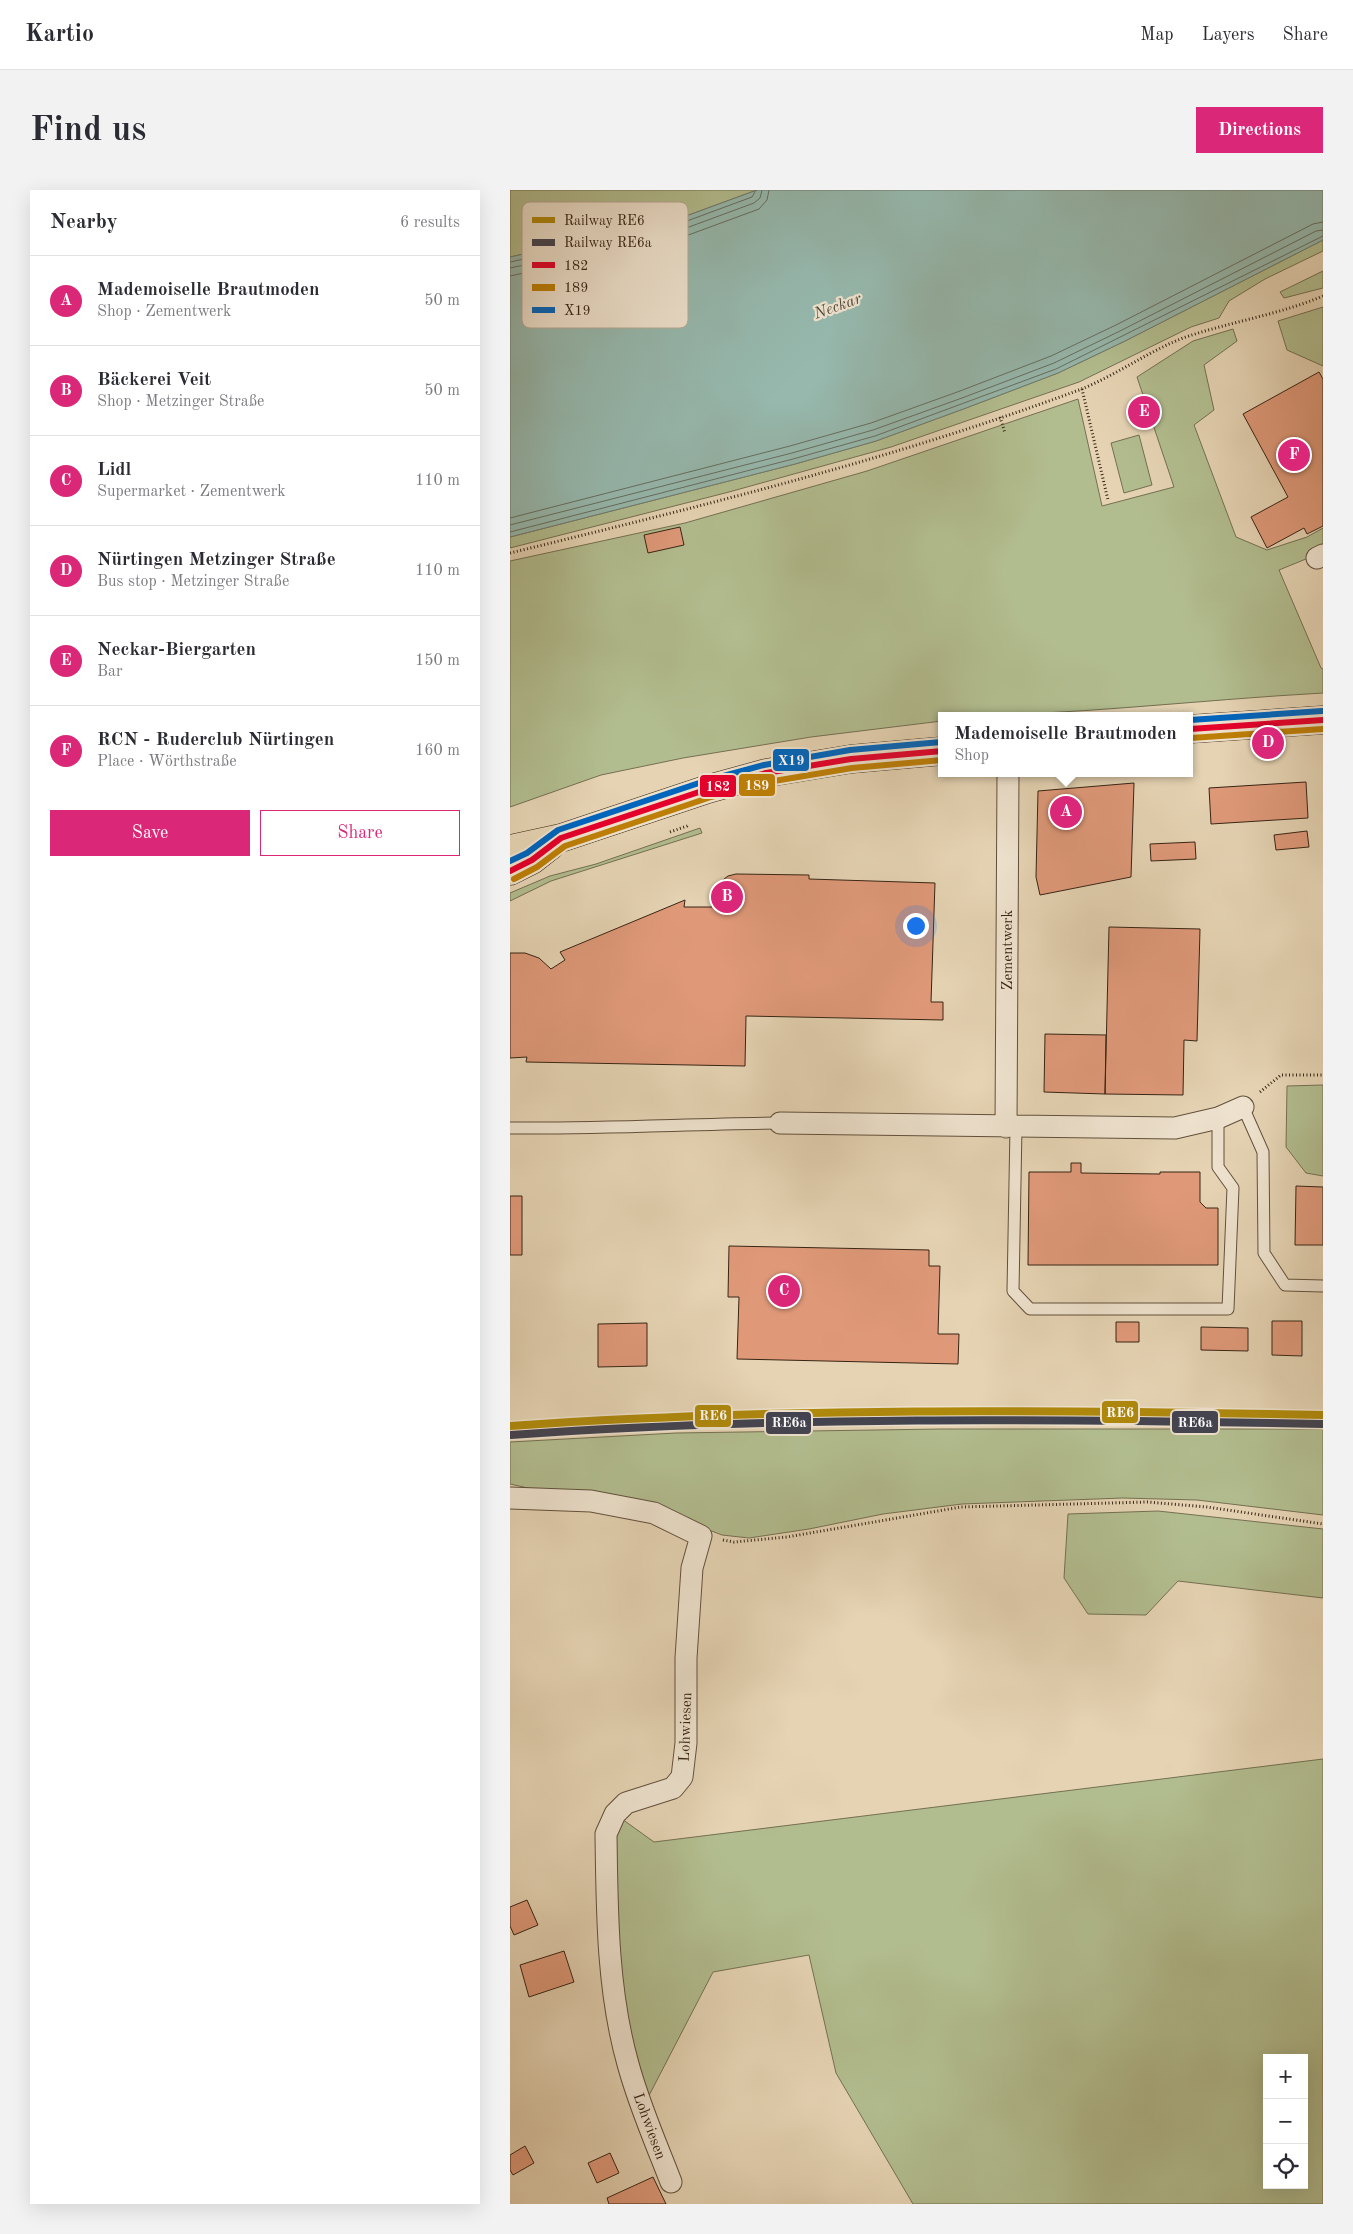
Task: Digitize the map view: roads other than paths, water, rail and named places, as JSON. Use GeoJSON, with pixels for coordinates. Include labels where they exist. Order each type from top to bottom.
{"type":"FeatureCollection","features":[{"type":"Feature","properties":{"kind":"main road"},"geometry":{"type":"LineString","coordinates":[[1193,729],[1323,720]]}},
{"type":"Feature","properties":{"kind":"main road"},"geometry":{"type":"LineString","coordinates":[[510,849],[561,838],[708,789],[766,773],[851,759],[938,750]]}},
{"type":"Feature","properties":{"kind":"main road"},"geometry":{"type":"LineString","coordinates":[[510,871],[532,860],[561,838]]}},
{"type":"Feature","properties":{"kind":"street","name":"Zementwerk"},"geometry":{"type":"LineString","coordinates":[[1008,777],[1011,1127]]}},
{"type":"Feature","properties":{"kind":"street"},"geometry":{"type":"LineString","coordinates":[[780,1122],[1175,1128],[1218,1118],[1243,1107]]}},
{"type":"Feature","properties":{"kind":"street","name":"Lohwiesen"},"geometry":{"type":"LineString","coordinates":[[510,1498],[591,1501],[654,1513],[701,1536],[692,1568],[686,1658],[686,1743],[682,1777],[673,1788],[626,1803],[615,1814],[606,1834],[611,1963],[627,2064],[642,2109],[671,2182]]}},
{"type":"Feature","properties":{"kind":"lane"},"geometry":{"type":"LineString","coordinates":[[1243,1107],[1263,1152],[1264,1253],[1285,1285],[1323,1286]]}},
{"type":"Feature","properties":{"kind":"lane"},"geometry":{"type":"LineString","coordinates":[[1011,1127],[1013,1291],[1030,1309],[1228,1309],[1233,1188],[1218,1167],[1218,1118]]}},
{"type":"Feature","properties":{"kind":"lane"},"geometry":{"type":"LineString","coordinates":[[510,1128],[578,1128],[780,1122]]}},
{"type":"Feature","properties":{"kind":"water","name":"Neckar"},"geometry":{"type":"Polygon","coordinates":[[[757,190],[1323,190],[1323,240],[1058,373],[876,441],[795,464],[510,537],[510,257],[522,254],[522,328],[688,328],[688,215],[757,190]]]}},
{"type":"Feature","properties":{"kind":"rail line","name":"RE6"},"geometry":{"type":"LineString","coordinates":[[510,1426],[612,1420],[815,1413],[1018,1411],[1323,1415]]}},
{"type":"Feature","properties":{"kind":"rail line","name":"RE6a"},"geometry":{"type":"LineString","coordinates":[[511,1435],[714,1425],[917,1420],[1323,1424]]}},
{"type":"Feature","properties":{"kind":"place","name":"Neckar-Biergarten"},"geometry":{"type":"Point","coordinates":[1144,412]}},
{"type":"Feature","properties":{"kind":"place","name":"RCN - Ruderclub Nürtingen"},"geometry":{"type":"Point","coordinates":[1294,455]}},
{"type":"Feature","properties":{"kind":"place","name":"Nürtingen Metzinger Straße"},"geometry":{"type":"Point","coordinates":[1268,743]}},
{"type":"Feature","properties":{"kind":"place","name":"Mademoiselle Brautmoden"},"geometry":{"type":"Point","coordinates":[1066,812]}},
{"type":"Feature","properties":{"kind":"place","name":"Bäckerei Veit"},"geometry":{"type":"Point","coordinates":[727,897]}},
{"type":"Feature","properties":{"kind":"place","name":"Lidl"},"geometry":{"type":"Point","coordinates":[784,1291]}}]}
